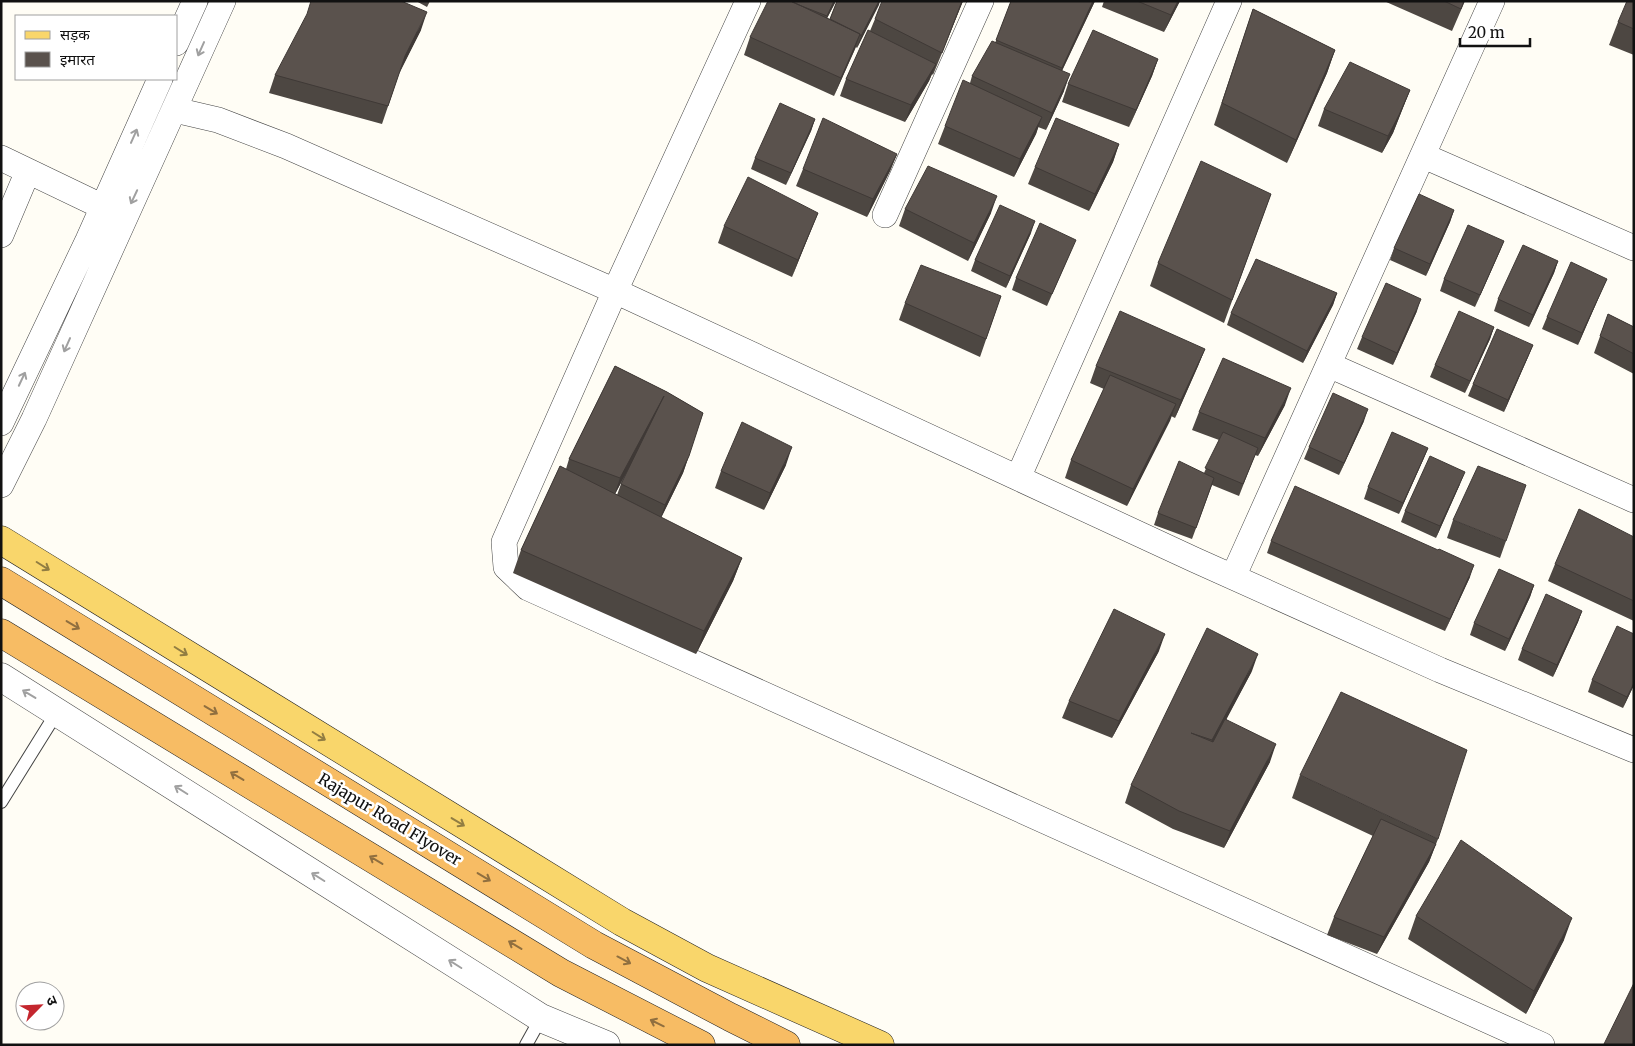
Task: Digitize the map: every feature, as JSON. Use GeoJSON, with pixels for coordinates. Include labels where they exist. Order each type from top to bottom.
{"type":"FeatureCollection","features":[{"type":"Feature","properties":{"kind":"highway","name":"Rajapur Road Flyover"},"geometry":{"type":"LineString","coordinates":[[1,581],[594,945],[786,1045]]}},
{"type":"Feature","properties":{"kind":"highway"},"geometry":{"type":"LineString","coordinates":[[1,633],[561,973],[701,1045]]}},
{"type":"Feature","properties":{"kind":"main road"},"geometry":{"type":"LineString","coordinates":[[1,540],[622,922],[707,968],[880,1045]]}},
{"type":"Feature","properties":{"kind":"street"},"geometry":{"type":"LineString","coordinates":[[178,39],[195,1]]}},
{"type":"Feature","properties":{"kind":"street"},"geometry":{"type":"LineString","coordinates":[[1,485],[34,419],[223,1]]}},
{"type":"Feature","properties":{"kind":"street"},"geometry":{"type":"LineString","coordinates":[[748,1],[615,291],[504,542],[506,567],[528,588],[1542,1045]]}},
{"type":"Feature","properties":{"kind":"street"},"geometry":{"type":"LineString","coordinates":[[885,215],[981,1]]}},
{"type":"Feature","properties":{"kind":"street"},"geometry":{"type":"LineString","coordinates":[[1018,478],[1229,1]]}},
{"type":"Feature","properties":{"kind":"street"},"geometry":{"type":"LineString","coordinates":[[1233,577],[1424,156],[1492,1]]}},
{"type":"Feature","properties":{"kind":"street"},"geometry":{"type":"LineString","coordinates":[[1,423],[103,207],[160,80]]}},
{"type":"Feature","properties":{"kind":"street"},"geometry":{"type":"LineString","coordinates":[[175,110],[218,120],[286,146],[615,291],[1233,577],[1440,670],[1634,750]]}},
{"type":"Feature","properties":{"kind":"street"},"geometry":{"type":"LineString","coordinates":[[1424,156],[1634,248]]}},
{"type":"Feature","properties":{"kind":"street"},"geometry":{"type":"LineString","coordinates":[[1,158],[103,207]]}},
{"type":"Feature","properties":{"kind":"street"},"geometry":{"type":"LineString","coordinates":[[1,235],[28,171]]}},
{"type":"Feature","properties":{"kind":"street"},"geometry":{"type":"LineString","coordinates":[[1329,365],[1634,500]]}},
{"type":"Feature","properties":{"kind":"street"},"geometry":{"type":"LineString","coordinates":[[1,677],[542,1018],[606,1045]]}},
{"type":"Feature","properties":{"kind":"lane"},"geometry":{"type":"LineString","coordinates":[[1,802],[57,712]]}},
{"type":"Feature","properties":{"kind":"lane"},"geometry":{"type":"LineString","coordinates":[[526,1045],[542,1018]]}},
{"type":"Feature","properties":{"kind":"building"},"geometry":{"type":"Polygon","coordinates":[[[311,1],[401,1],[427,12],[405,56],[388,106],[275,75],[307,14],[311,1]]]}},
{"type":"Feature","properties":{"kind":"building"},"geometry":{"type":"Polygon","coordinates":[[[768,1],[791,1],[860,34],[841,78],[750,37],[768,1]]]}},
{"type":"Feature","properties":{"kind":"building"},"geometry":{"type":"Polygon","coordinates":[[[792,1],[834,1],[827,16],[792,1]]]}},
{"type":"Feature","properties":{"kind":"building"},"geometry":{"type":"Polygon","coordinates":[[[837,1],[879,1],[861,36],[830,19],[837,1]]]}},
{"type":"Feature","properties":{"kind":"building"},"geometry":{"type":"Polygon","coordinates":[[[882,1],[962,1],[942,53],[875,19],[882,1]]]}},
{"type":"Feature","properties":{"kind":"building"},"geometry":{"type":"Polygon","coordinates":[[[1011,1],[1093,1],[1062,68],[996,40],[1011,1]]]}},
{"type":"Feature","properties":{"kind":"building"},"geometry":{"type":"Polygon","coordinates":[[[1137,1],[1178,1],[1171,15],[1137,1]]]}},
{"type":"Feature","properties":{"kind":"building"},"geometry":{"type":"Polygon","coordinates":[[[1444,1],[1464,1],[1461,9],[1444,1]]]}},
{"type":"Feature","properties":{"kind":"building"},"geometry":{"type":"Polygon","coordinates":[[[1627,1],[1634,1],[1634,29],[1618,22],[1627,1]]]}},
{"type":"Feature","properties":{"kind":"building"},"geometry":{"type":"Polygon","coordinates":[[[1253,9],[1335,50],[1296,140],[1222,103],[1253,9]]]}},
{"type":"Feature","properties":{"kind":"building"},"geometry":{"type":"Polygon","coordinates":[[[868,30],[936,64],[911,105],[846,79],[868,30]]]}},
{"type":"Feature","properties":{"kind":"building"},"geometry":{"type":"Polygon","coordinates":[[[1093,30],[1158,59],[1136,110],[1068,84],[1093,30]]]}},
{"type":"Feature","properties":{"kind":"building"},"geometry":{"type":"Polygon","coordinates":[[[992,41],[1070,74],[1052,113],[972,76],[992,41]]]}},
{"type":"Feature","properties":{"kind":"building"},"geometry":{"type":"Polygon","coordinates":[[[1350,62],[1410,90],[1388,136],[1324,109],[1350,62]]]}},
{"type":"Feature","properties":{"kind":"building"},"geometry":{"type":"Polygon","coordinates":[[[963,80],[1042,117],[1020,159],[945,126],[963,80]]]}},
{"type":"Feature","properties":{"kind":"building"},"geometry":{"type":"Polygon","coordinates":[[[780,103],[815,119],[791,173],[755,158],[780,103]]]}},
{"type":"Feature","properties":{"kind":"building"},"geometry":{"type":"Polygon","coordinates":[[[823,118],[897,154],[873,199],[803,169],[823,118]]]}},
{"type":"Feature","properties":{"kind":"building"},"geometry":{"type":"Polygon","coordinates":[[[1056,118],[1119,144],[1095,194],[1035,167],[1056,118]]]}},
{"type":"Feature","properties":{"kind":"building"},"geometry":{"type":"Polygon","coordinates":[[[1201,161],[1271,194],[1232,300],[1158,263],[1201,161]]]}},
{"type":"Feature","properties":{"kind":"building"},"geometry":{"type":"Polygon","coordinates":[[[928,166],[997,196],[974,243],[905,209],[928,166]]]}},
{"type":"Feature","properties":{"kind":"building"},"geometry":{"type":"Polygon","coordinates":[[[748,177],[818,213],[798,260],[724,226],[748,177]]]}},
{"type":"Feature","properties":{"kind":"building"},"geometry":{"type":"Polygon","coordinates":[[[1419,194],[1454,210],[1430,264],[1394,248],[1419,194]]]}},
{"type":"Feature","properties":{"kind":"building"},"geometry":{"type":"Polygon","coordinates":[[[1000,205],[1035,221],[1010,276],[975,260],[1000,205]]]}},
{"type":"Feature","properties":{"kind":"building"},"geometry":{"type":"Polygon","coordinates":[[[1040,223],[1076,240],[1052,294],[1016,278],[1040,223]]]}},
{"type":"Feature","properties":{"kind":"building"},"geometry":{"type":"Polygon","coordinates":[[[1468,225],[1504,241],[1480,295],[1444,279],[1468,225]]]}},
{"type":"Feature","properties":{"kind":"building"},"geometry":{"type":"Polygon","coordinates":[[[1523,245],[1558,261],[1533,315],[1498,299],[1523,245]]]}},
{"type":"Feature","properties":{"kind":"building"},"geometry":{"type":"Polygon","coordinates":[[[1256,259],[1337,293],[1307,351],[1231,313],[1256,259]]]}},
{"type":"Feature","properties":{"kind":"building"},"geometry":{"type":"Polygon","coordinates":[[[1571,262],[1607,279],[1582,333],[1547,317],[1571,262]]]}},
{"type":"Feature","properties":{"kind":"building"},"geometry":{"type":"Polygon","coordinates":[[[921,265],[1001,296],[986,339],[905,303],[921,265]]]}},
{"type":"Feature","properties":{"kind":"building"},"geometry":{"type":"Polygon","coordinates":[[[1386,283],[1421,299],[1397,353],[1362,337],[1386,283]]]}},
{"type":"Feature","properties":{"kind":"building"},"geometry":{"type":"Polygon","coordinates":[[[1120,311],[1205,349],[1181,400],[1096,366],[1120,311]]]}},
{"type":"Feature","properties":{"kind":"building"},"geometry":{"type":"Polygon","coordinates":[[[1459,311],[1494,327],[1470,381],[1435,365],[1459,311]]]}},
{"type":"Feature","properties":{"kind":"building"},"geometry":{"type":"Polygon","coordinates":[[[1608,314],[1634,327],[1634,354],[1600,336],[1608,314]]]}},
{"type":"Feature","properties":{"kind":"building"},"geometry":{"type":"Polygon","coordinates":[[[1497,329],[1533,345],[1508,400],[1473,384],[1497,329]]]}},
{"type":"Feature","properties":{"kind":"building"},"geometry":{"type":"Polygon","coordinates":[[[1223,358],[1291,388],[1265,438],[1199,412],[1223,358]]]}},
{"type":"Feature","properties":{"kind":"building"},"geometry":{"type":"Polygon","coordinates":[[[615,366],[667,392],[703,413],[689,456],[665,505],[621,484],[664,396],[620,478],[569,459],[615,366]]]}},
{"type":"Feature","properties":{"kind":"building"},"geometry":{"type":"Polygon","coordinates":[[[1110,375],[1176,404],[1133,489],[1071,460],[1110,375]]]}},
{"type":"Feature","properties":{"kind":"building"},"geometry":{"type":"Polygon","coordinates":[[[1333,393],[1368,409],[1344,463],[1309,447],[1333,393]]]}},
{"type":"Feature","properties":{"kind":"building"},"geometry":{"type":"Polygon","coordinates":[[[742,422],[792,447],[770,493],[721,471],[742,422]]]}},
{"type":"Feature","properties":{"kind":"building"},"geometry":{"type":"Polygon","coordinates":[[[1223,432],[1258,448],[1243,484],[1205,468],[1223,432]]]}},
{"type":"Feature","properties":{"kind":"building"},"geometry":{"type":"Polygon","coordinates":[[[1392,432],[1428,448],[1403,503],[1368,487],[1392,432]]]}},
{"type":"Feature","properties":{"kind":"building"},"geometry":{"type":"Polygon","coordinates":[[[1430,456],[1465,472],[1440,526],[1405,511],[1430,456]]]}},
{"type":"Feature","properties":{"kind":"building"},"geometry":{"type":"Polygon","coordinates":[[[1179,461],[1214,478],[1196,528],[1158,513],[1179,461]]]}},
{"type":"Feature","properties":{"kind":"building"},"geometry":{"type":"Polygon","coordinates":[[[560,466],[742,558],[704,631],[521,550],[560,466]]]}},
{"type":"Feature","properties":{"kind":"building"},"geometry":{"type":"Polygon","coordinates":[[[1478,466],[1526,485],[1506,541],[1453,520],[1478,466]]]}},
{"type":"Feature","properties":{"kind":"building"},"geometry":{"type":"Polygon","coordinates":[[[1295,486],[1474,565],[1450,619],[1271,541],[1295,486]]]}},
{"type":"Feature","properties":{"kind":"building"},"geometry":{"type":"Polygon","coordinates":[[[1579,509],[1634,537],[1634,601],[1555,564],[1579,509]]]}},
{"type":"Feature","properties":{"kind":"building"},"geometry":{"type":"Polygon","coordinates":[[[1499,569],[1534,585],[1509,639],[1474,623],[1499,569]]]}},
{"type":"Feature","properties":{"kind":"building"},"geometry":{"type":"Polygon","coordinates":[[[1546,594],[1582,611],[1557,665],[1522,649],[1546,594]]]}},
{"type":"Feature","properties":{"kind":"building"},"geometry":{"type":"Polygon","coordinates":[[[1114,609],[1165,634],[1119,721],[1069,701],[1114,609]]]}},
{"type":"Feature","properties":{"kind":"building"},"geometry":{"type":"Polygon","coordinates":[[[1617,626],[1634,634],[1634,683],[1627,697],[1592,680],[1617,626]]]}},
{"type":"Feature","properties":{"kind":"building"},"geometry":{"type":"Polygon","coordinates":[[[1207,628],[1258,654],[1212,740],[1191,733],[1213,742],[1225,719],[1276,744],[1230,831],[1179,811],[1131,785],[1207,628]]]}},
{"type":"Feature","properties":{"kind":"building"},"geometry":{"type":"Polygon","coordinates":[[[1341,692],[1467,750],[1438,839],[1300,775],[1341,692]]]}},
{"type":"Feature","properties":{"kind":"building"},"geometry":{"type":"Polygon","coordinates":[[[1381,819],[1436,844],[1384,937],[1334,917],[1381,819]]]}},
{"type":"Feature","properties":{"kind":"building"},"geometry":{"type":"Polygon","coordinates":[[[1461,840],[1572,918],[1534,991],[1416,916],[1461,840]]]}},
{"type":"Feature","properties":{"kind":"building"},"geometry":{"type":"Polygon","coordinates":[[[1634,983],[1634,1045],[1604,1044],[1634,983]]]}}]}
